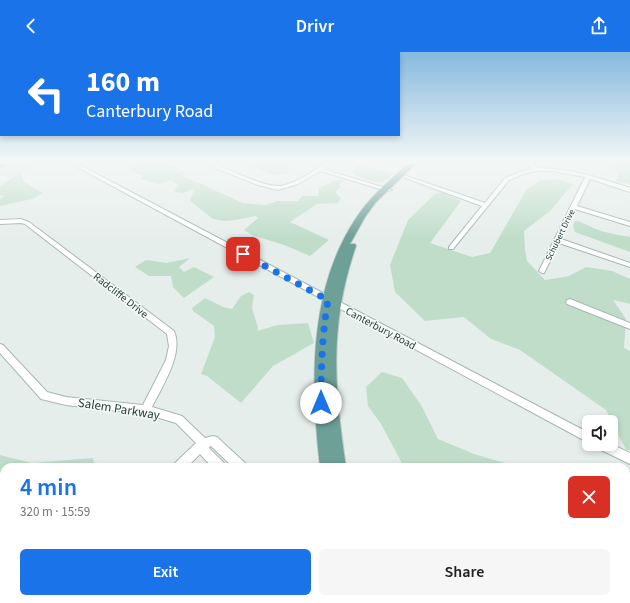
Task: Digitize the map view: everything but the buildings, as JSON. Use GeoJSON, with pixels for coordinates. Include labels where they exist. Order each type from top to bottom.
{"type":"FeatureCollection","features":[{"type":"Feature","properties":{"kind":"main road"},"geometry":{"type":"LineString","coordinates":[[338,463],[334,429],[330,373],[334,275],[346,243],[361,216],[389,187]]}},
{"type":"Feature","properties":{"kind":"main road"},"geometry":{"type":"LineString","coordinates":[[326,463],[322,431],[321,355],[324,320],[332,302]]}},
{"type":"Feature","properties":{"kind":"street","name":"Canterbury Road"},"geometry":{"type":"LineString","coordinates":[[116,187],[582,434]]}},
{"type":"Feature","properties":{"kind":"street"},"geometry":{"type":"LineString","coordinates":[[269,187],[278,188],[283,187]]}},
{"type":"Feature","properties":{"kind":"street"},"geometry":{"type":"LineString","coordinates":[[379,187],[386,189]]}},
{"type":"Feature","properties":{"kind":"street"},"geometry":{"type":"LineString","coordinates":[[432,187],[485,205]]}},
{"type":"Feature","properties":{"kind":"street"},"geometry":{"type":"LineString","coordinates":[[451,248],[500,187]]}},
{"type":"Feature","properties":{"kind":"street","name":"Schubert Drive"},"geometry":{"type":"LineString","coordinates":[[542,271],[583,187]]}},
{"type":"Feature","properties":{"kind":"street"},"geometry":{"type":"LineString","coordinates":[[619,187],[630,190]]}},
{"type":"Feature","properties":{"kind":"street"},"geometry":{"type":"LineString","coordinates":[[574,207],[630,224]]}},
{"type":"Feature","properties":{"kind":"street","name":"Radcliffe Drive"},"geometry":{"type":"LineString","coordinates":[[0,222],[21,220],[27,223],[171,334],[173,346],[170,360],[146,410]]}},
{"type":"Feature","properties":{"kind":"street"},"geometry":{"type":"LineString","coordinates":[[557,240],[630,265]]}},
{"type":"Feature","properties":{"kind":"street"},"geometry":{"type":"LineString","coordinates":[[570,302],[630,326]]}},
{"type":"Feature","properties":{"kind":"street","name":"Salem Parkway"},"geometry":{"type":"LineString","coordinates":[[0,347],[44,396],[66,401],[146,410],[179,419],[204,443],[213,441],[237,463]]}},
{"type":"Feature","properties":{"kind":"street"},"geometry":{"type":"LineString","coordinates":[[183,463],[204,443]]}},
{"type":"Feature","properties":{"kind":"street"},"geometry":{"type":"LineString","coordinates":[[204,443],[204,451],[216,463]]}},
{"type":"Feature","properties":{"kind":"street"},"geometry":{"type":"LineString","coordinates":[[614,451],[630,460]]}},
{"type":"Feature","properties":{"kind":"green space"},"geometry":{"type":"Polygon","coordinates":[[[0,187],[32,187],[43,193],[32,199],[0,206],[0,199],[5,196],[0,195],[0,187]]]}},
{"type":"Feature","properties":{"kind":"green space"},"geometry":{"type":"Polygon","coordinates":[[[177,187],[207,187],[243,203],[266,205],[277,201],[298,201],[302,196],[318,196],[319,188],[322,187],[340,187],[335,192],[341,198],[338,203],[317,204],[290,222],[329,240],[310,256],[284,245],[252,235],[244,230],[258,218],[256,216],[224,221],[213,219],[190,201],[194,190],[193,189],[182,193],[173,191],[177,187]]]}},
{"type":"Feature","properties":{"kind":"green space"},"geometry":{"type":"Polygon","coordinates":[[[531,187],[571,187],[550,211],[524,231],[527,261],[545,280],[569,276],[586,267],[612,271],[630,279],[630,304],[613,300],[626,319],[624,348],[630,351],[630,450],[626,450],[618,434],[618,415],[608,415],[606,410],[520,350],[491,339],[464,317],[425,321],[395,292],[390,265],[408,220],[435,194],[441,192],[461,201],[430,243],[472,257],[490,253],[527,189],[531,187]]]}},
{"type":"Feature","properties":{"kind":"green space"},"geometry":{"type":"Polygon","coordinates":[[[575,221],[604,232],[630,237],[630,252],[575,232],[573,226],[575,221]]]}},
{"type":"Feature","properties":{"kind":"green space"},"geometry":{"type":"Polygon","coordinates":[[[190,258],[179,267],[184,272],[194,267],[214,277],[184,298],[173,287],[171,276],[149,276],[135,267],[146,260],[167,263],[190,258]]]}},
{"type":"Feature","properties":{"kind":"green space"},"geometry":{"type":"Polygon","coordinates":[[[249,292],[254,295],[252,308],[258,328],[257,331],[278,325],[308,323],[314,343],[273,366],[241,403],[207,376],[201,374],[215,337],[214,326],[193,311],[192,308],[205,298],[223,307],[232,309],[241,296],[249,292]]]}},
{"type":"Feature","properties":{"kind":"green space"},"geometry":{"type":"Polygon","coordinates":[[[382,372],[402,378],[421,405],[438,439],[474,454],[505,463],[402,463],[381,424],[368,406],[366,387],[382,372]]]}},
{"type":"Feature","properties":{"kind":"green space"},"geometry":{"type":"Polygon","coordinates":[[[0,455],[32,463],[0,463],[0,455]]]}},
{"type":"Feature","properties":{"kind":"green space"},"geometry":{"type":"Polygon","coordinates":[[[93,458],[94,463],[32,463],[93,458]]]}},
{"type":"Feature","properties":{"kind":"route"},"geometry":{"type":"LineString","coordinates":[[243,254],[328,300],[324,320],[321,355],[321,403]]}}]}
